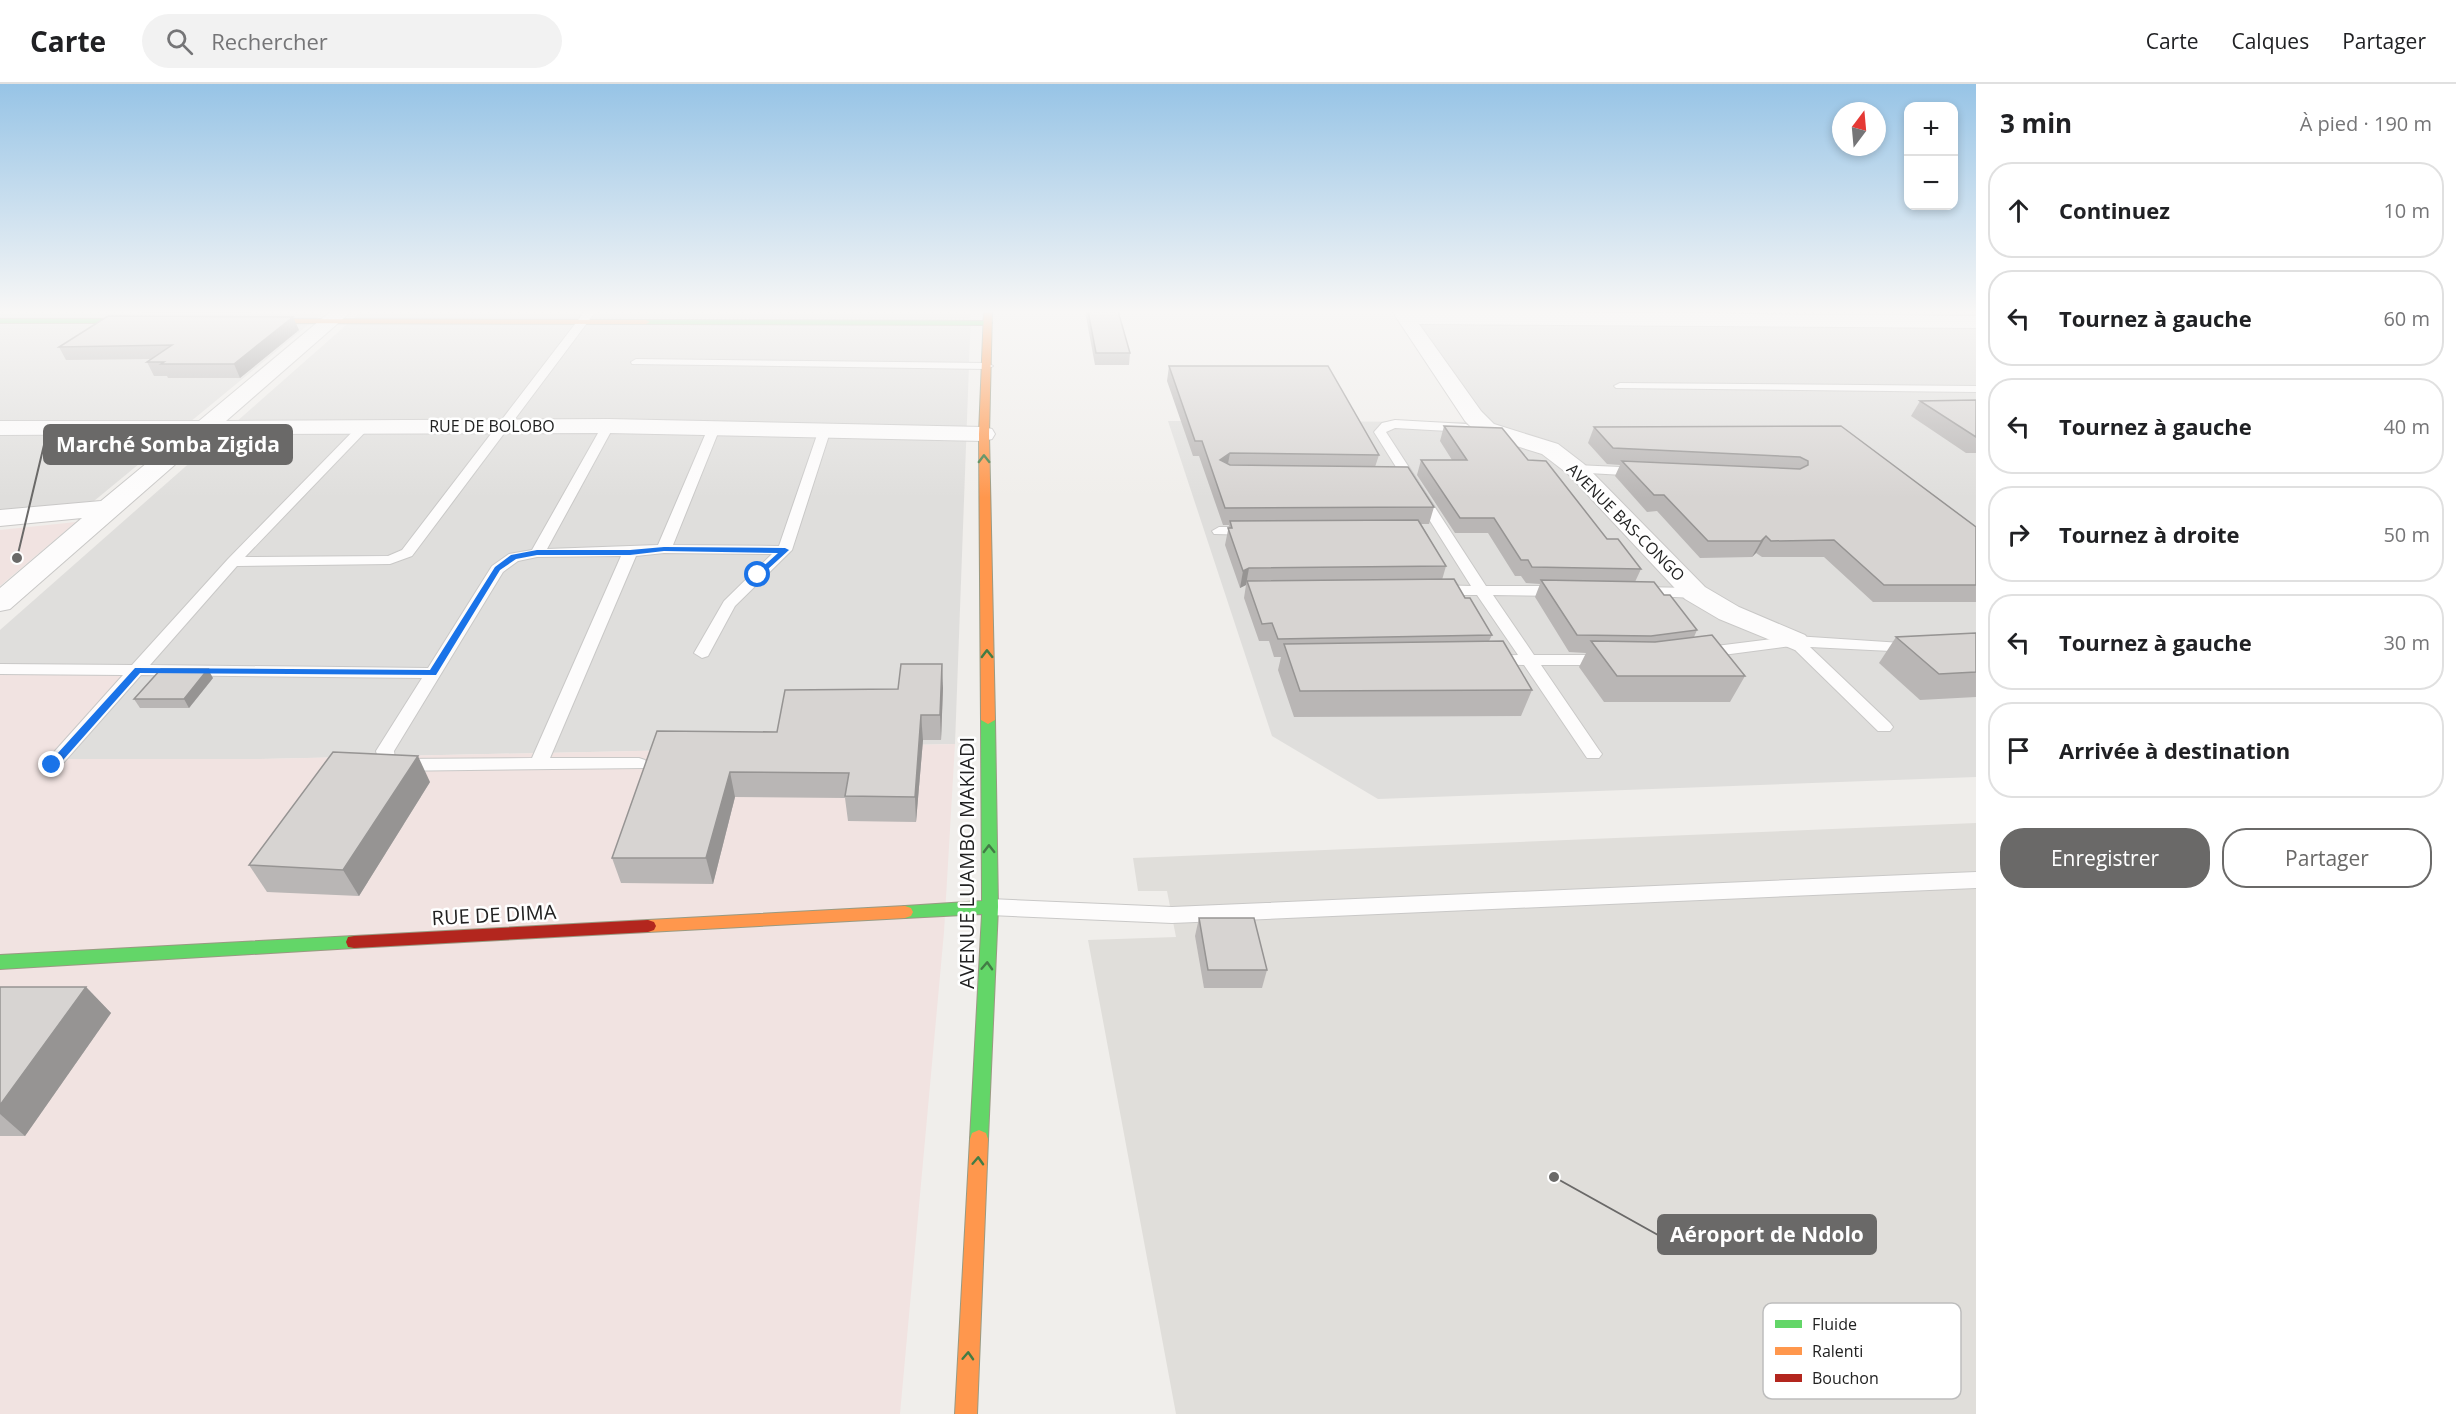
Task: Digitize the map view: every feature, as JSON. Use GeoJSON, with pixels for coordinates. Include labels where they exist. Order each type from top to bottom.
{"type":"FeatureCollection","features":[{"type":"Feature","properties":{"kind":"street"},"geometry":{"type":"LineString","coordinates":[[0,603],[108,508],[269,373]]}},
{"type":"Feature","properties":{"kind":"street","name":"AVENUE LUAMBO MAKIADI"},"geometry":{"type":"LineString","coordinates":[[966,1414],[990,907],[984,434],[987,373]]}},
{"type":"Feature","properties":{"kind":"street"},"geometry":{"type":"LineString","coordinates":[[1444,373],[1473,416],[1486,429]]}},
{"type":"Feature","properties":{"kind":"street","name":"RUE DE BOLOBO"},"geometry":{"type":"LineString","coordinates":[[0,428],[608,426],[984,434]]}},
{"type":"Feature","properties":{"kind":"street","name":"AVENUE BAS-CONGO"},"geometry":{"type":"LineString","coordinates":[[1486,429],[1550,449],[1576,469],[1695,593],[1729,612],[1795,641]]}},
{"type":"Feature","properties":{"kind":"street"},"geometry":{"type":"LineString","coordinates":[[0,518],[108,508]]}},
{"type":"Feature","properties":{"kind":"street","name":"RUE DE DIMA"},"geometry":{"type":"LineString","coordinates":[[0,962],[990,907]]}},
{"type":"Feature","properties":{"kind":"lane"},"geometry":{"type":"LineString","coordinates":[[233,562],[390,560],[407,553],[544,373]]}},
{"type":"Feature","properties":{"kind":"lane"},"geometry":{"type":"LineString","coordinates":[[1620,386],[1976,389]]}},
{"type":"Feature","properties":{"kind":"lane"},"geometry":{"type":"LineString","coordinates":[[1486,429],[1395,424],[1386,426],[1380,432],[1410,477],[1438,530],[1593,754]]}},
{"type":"Feature","properties":{"kind":"lane"},"geometry":{"type":"LineString","coordinates":[[52,765],[233,562],[365,426]]}},
{"type":"Feature","properties":{"kind":"lane"},"geometry":{"type":"LineString","coordinates":[[537,553],[608,426]]}},
{"type":"Feature","properties":{"kind":"lane"},"geometry":{"type":"LineString","coordinates":[[664,549],[714,428]]}},
{"type":"Feature","properties":{"kind":"lane"},"geometry":{"type":"LineString","coordinates":[[702,653],[729,604],[785,550],[824,432]]}},
{"type":"Feature","properties":{"kind":"lane"},"geometry":{"type":"LineString","coordinates":[[1576,469],[1660,473]]}},
{"type":"Feature","properties":{"kind":"lane"},"geometry":{"type":"LineString","coordinates":[[1387,476],[1410,477]]}},
{"type":"Feature","properties":{"kind":"lane"},"geometry":{"type":"LineString","coordinates":[[1219,531],[1267,531]]}},
{"type":"Feature","properties":{"kind":"lane"},"geometry":{"type":"LineString","coordinates":[[639,765],[387,765],[385,751],[497,569],[514,557],[537,553],[630,552],[664,549],[785,550]]}},
{"type":"Feature","properties":{"kind":"lane"},"geometry":{"type":"LineString","coordinates":[[538,765],[630,552]]}},
{"type":"Feature","properties":{"kind":"lane"},"geometry":{"type":"LineString","coordinates":[[1422,590],[1576,591]]}},
{"type":"Feature","properties":{"kind":"lane"},"geometry":{"type":"LineString","coordinates":[[1624,592],[1695,593]]}},
{"type":"Feature","properties":{"kind":"lane"},"geometry":{"type":"LineString","coordinates":[[1795,641],[1884,727]]}},
{"type":"Feature","properties":{"kind":"lane"},"geometry":{"type":"LineString","coordinates":[[1689,654],[1795,641],[1922,647]]}},
{"type":"Feature","properties":{"kind":"lane"},"geometry":{"type":"LineString","coordinates":[[1471,660],[1619,660]]}},
{"type":"Feature","properties":{"kind":"lane"},"geometry":{"type":"LineString","coordinates":[[0,669],[433,673]]}},
{"type":"Feature","properties":{"kind":"lane"},"geometry":{"type":"LineString","coordinates":[[990,907],[1172,915],[1976,880]]}},
{"type":"Feature","properties":{"kind":"shaded area"},"geometry":{"type":"Polygon","coordinates":[[[0,373],[250,373],[94,501],[0,510],[0,373]]]}},
{"type":"Feature","properties":{"kind":"shaded area"},"geometry":{"type":"Polygon","coordinates":[[[292,373],[969,373],[955,744],[261,759],[57,759],[0,669],[0,630],[292,373]]]}},
{"type":"Feature","properties":{"kind":"shaded area"},"geometry":{"type":"Polygon","coordinates":[[[1453,373],[1976,373],[1976,777],[1378,799],[1272,736],[1168,421],[1489,422],[1453,373]]]}},
{"type":"Feature","properties":{"kind":"shaded area"},"geometry":{"type":"Polygon","coordinates":[[[76,522],[0,586],[0,530],[76,522]]]}},
{"type":"Feature","properties":{"kind":"shaded area"},"geometry":{"type":"Polygon","coordinates":[[[0,669],[138,670],[58,759],[261,759],[955,744],[944,932],[900,1414],[0,1414],[0,669]]]}},
{"type":"Feature","properties":{"kind":"shaded area"},"geometry":{"type":"Polygon","coordinates":[[[1976,823],[1976,1414],[1176,1414],[1088,940],[1176,937],[1167,891],[1138,891],[1133,858],[1976,823]]]}},
{"type":"Feature","properties":{"kind":"building"},"geometry":{"type":"Polygon","coordinates":[[[1171,373],[1332,373],[1379,455],[1230,453],[1220,460],[1230,465],[1408,467],[1434,507],[1225,508],[1202,441],[1195,441],[1171,373]]]}},
{"type":"Feature","properties":{"kind":"building"},"geometry":{"type":"Polygon","coordinates":[[[1976,400],[1976,437],[1920,401],[1976,400]]]}},
{"type":"Feature","properties":{"kind":"building"},"geometry":{"type":"Polygon","coordinates":[[[1444,426],[1502,428],[1528,460],[1546,461],[1607,539],[1618,539],[1641,569],[1532,567],[1528,560],[1521,560],[1494,518],[1460,518],[1421,460],[1467,460],[1444,426]]]}},
{"type":"Feature","properties":{"kind":"building"},"geometry":{"type":"Polygon","coordinates":[[[1841,426],[1976,527],[1976,585],[1884,585],[1834,540],[1771,541],[1766,536],[1761,541],[1708,541],[1664,495],[1654,495],[1622,461],[1800,469],[1808,465],[1808,461],[1800,457],[1613,448],[1594,427],[1841,426]]]}},
{"type":"Feature","properties":{"kind":"building"},"geometry":{"type":"Polygon","coordinates":[[[1418,520],[1446,566],[1249,568],[1243,571],[1228,528],[1232,528],[1230,521],[1418,520]]]}},
{"type":"Feature","properties":{"kind":"building"},"geometry":{"type":"Polygon","coordinates":[[[1454,579],[1465,598],[1470,598],[1492,635],[1278,639],[1272,623],[1262,624],[1247,581],[1454,579]]]}},
{"type":"Feature","properties":{"kind":"building"},"geometry":{"type":"Polygon","coordinates":[[[1541,580],[1654,582],[1664,595],[1670,595],[1697,630],[1651,636],[1577,635],[1541,580]]]}},
{"type":"Feature","properties":{"kind":"building"},"geometry":{"type":"Polygon","coordinates":[[[1976,633],[1976,672],[1939,674],[1896,637],[1976,633]]]}},
{"type":"Feature","properties":{"kind":"building"},"geometry":{"type":"Polygon","coordinates":[[[1712,635],[1745,676],[1617,676],[1591,641],[1655,642],[1712,635]]]}},
{"type":"Feature","properties":{"kind":"building"},"geometry":{"type":"Polygon","coordinates":[[[1503,641],[1532,690],[1300,691],[1284,644],[1503,641]]]}},
{"type":"Feature","properties":{"kind":"building"},"geometry":{"type":"Polygon","coordinates":[[[901,664],[942,664],[940,715],[921,715],[915,797],[845,796],[849,773],[730,772],[706,858],[612,858],[657,731],[777,732],[785,690],[898,689],[901,664]]]}},
{"type":"Feature","properties":{"kind":"building"},"geometry":{"type":"Polygon","coordinates":[[[161,669],[208,669],[184,699],[134,699],[161,669]]]}},
{"type":"Feature","properties":{"kind":"building"},"geometry":{"type":"Polygon","coordinates":[[[333,752],[418,756],[343,870],[249,865],[333,752]]]}},
{"type":"Feature","properties":{"kind":"building"},"geometry":{"type":"Polygon","coordinates":[[[1199,918],[1254,918],[1267,970],[1208,970],[1199,918]]]}},
{"type":"Feature","properties":{"kind":"building"},"geometry":{"type":"Polygon","coordinates":[[[0,987],[86,987],[0,1105],[0,987]]]}},
{"type":"Feature","properties":{"kind":"traffic: fast"},"geometry":{"type":"LineString","coordinates":[[979,1139],[990,907],[988,720]]}},
{"type":"Feature","properties":{"kind":"traffic: fast"},"geometry":{"type":"LineString","coordinates":[[905,912],[990,907]]}},
{"type":"Feature","properties":{"kind":"traffic: fast"},"geometry":{"type":"LineString","coordinates":[[0,962],[354,942]]}},
{"type":"Feature","properties":{"kind":"traffic: slow"},"geometry":{"type":"LineString","coordinates":[[986,373],[984,434],[988,720]]}},
{"type":"Feature","properties":{"kind":"traffic: slow"},"geometry":{"type":"LineString","coordinates":[[648,926],[905,912]]}},
{"type":"Feature","properties":{"kind":"traffic: slow"},"geometry":{"type":"LineString","coordinates":[[966,1414],[979,1139]]}},
{"type":"Feature","properties":{"kind":"traffic: jam"},"geometry":{"type":"LineString","coordinates":[[354,942],[648,926]]}},
{"type":"Feature","properties":{"kind":"place","name":"Marché Somba Zigida"},"geometry":{"type":"Point","coordinates":[17,558]}},
{"type":"Feature","properties":{"kind":"place","name":"Aéroport de Ndolo"},"geometry":{"type":"Point","coordinates":[1554,1177]}},
{"type":"Feature","properties":{"kind":"route"},"geometry":{"type":"LineString","coordinates":[[52,765],[138,670],[433,673],[497,569],[514,557],[537,553],[630,552],[664,549],[785,550],[758,575]]}}]}
